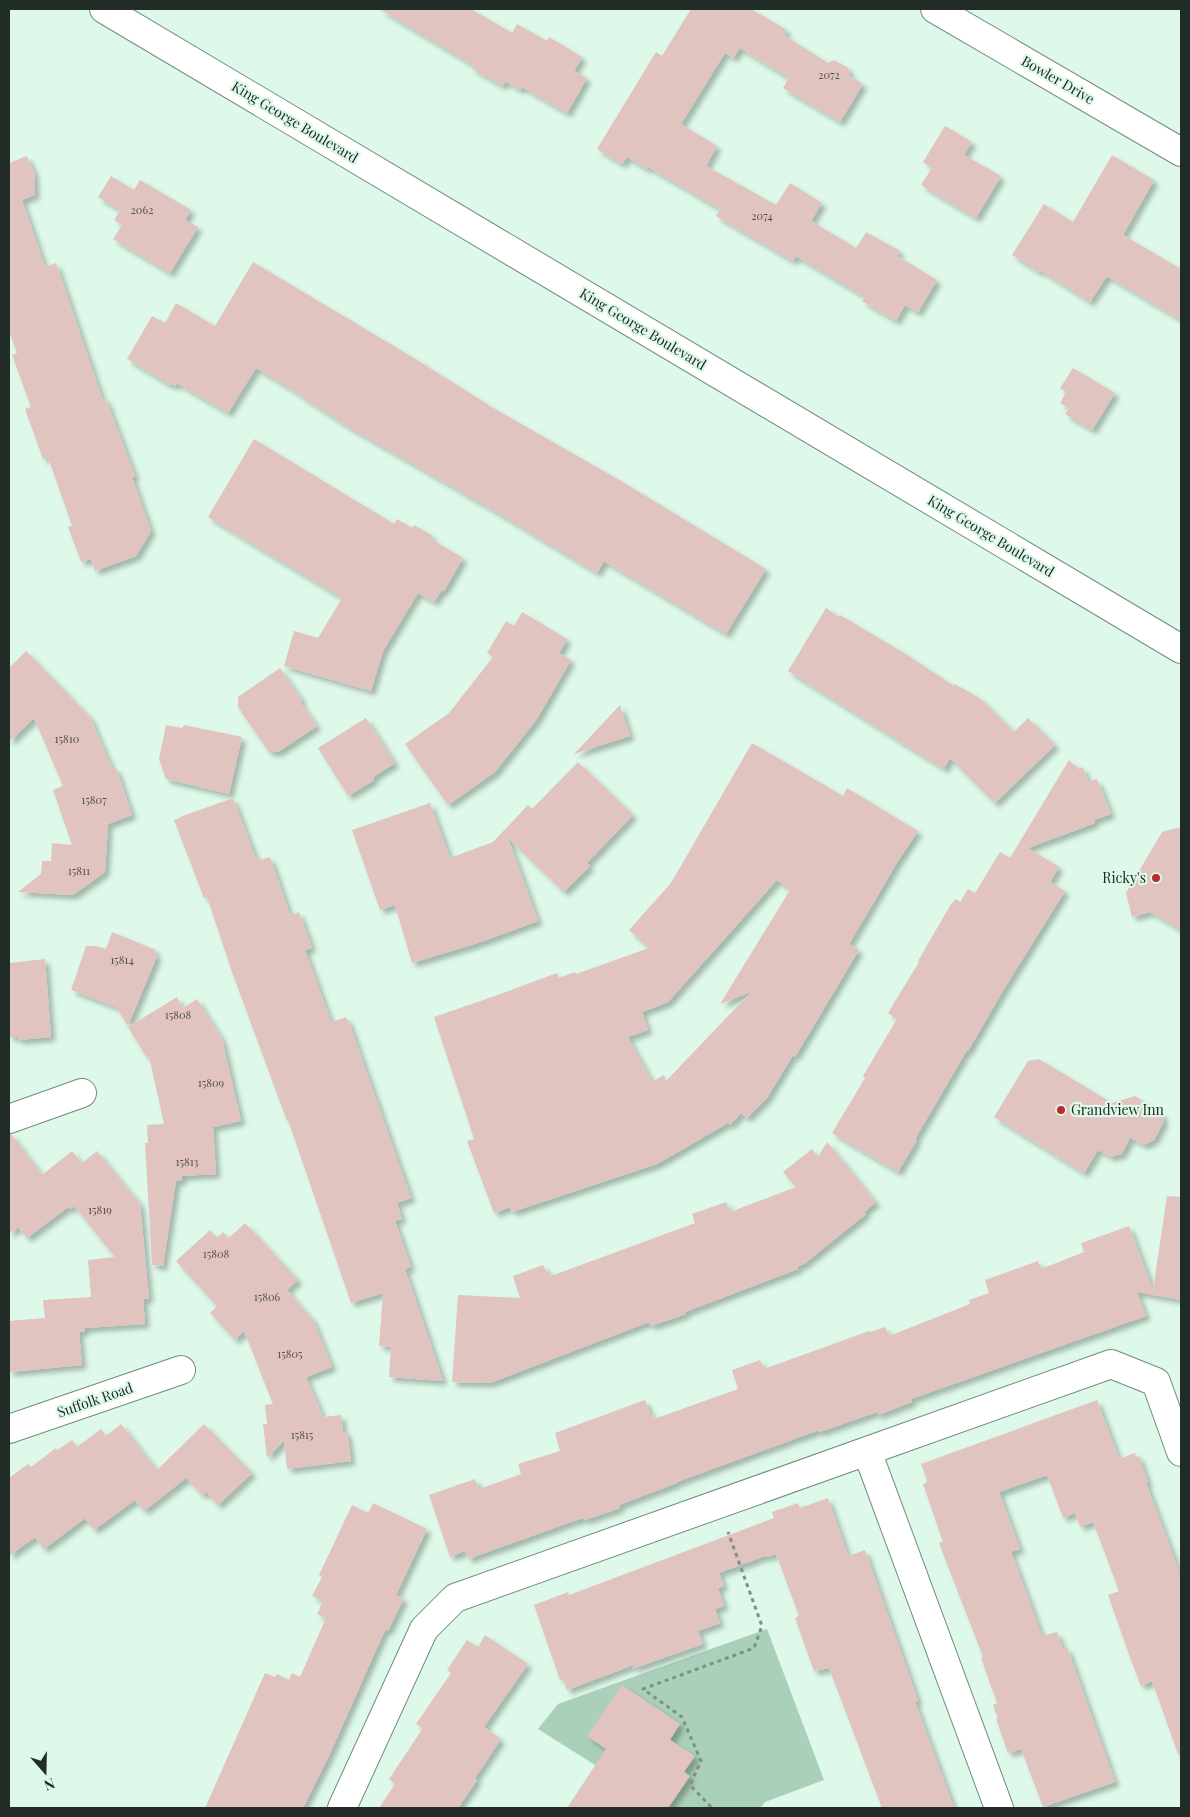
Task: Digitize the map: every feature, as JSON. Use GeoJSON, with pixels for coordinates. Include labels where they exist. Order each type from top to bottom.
{"type":"FeatureCollection","features":[{"type":"Feature","properties":{"kind":"main road","name":"King George Boulevard"},"geometry":{"type":"LineString","coordinates":[[104,9],[1181,649]]}},
{"type":"Feature","properties":{"kind":"main road","name":"Bowler Drive"},"geometry":{"type":"LineString","coordinates":[[935,9],[1181,152]]}},
{"type":"Feature","properties":{"kind":"main road"},"geometry":{"type":"LineString","coordinates":[[9,1119],[82,1093]]}},
{"type":"Feature","properties":{"kind":"main road"},"geometry":{"type":"LineString","coordinates":[[342,1808],[424,1629],[455,1598],[1111,1364],[1156,1382],[1181,1452]]}},
{"type":"Feature","properties":{"kind":"main road","name":"Suffolk Road"},"geometry":{"type":"LineString","coordinates":[[9,1429],[181,1370]]}},
{"type":"Feature","properties":{"kind":"main road"},"geometry":{"type":"LineString","coordinates":[[867,1451],[999,1808]]}},
{"type":"Feature","properties":{"kind":"path"},"geometry":{"type":"LineString","coordinates":[[711,1807],[690,1785],[701,1762],[682,1717],[643,1688],[754,1648],[762,1626],[725,1524]]}},
{"type":"Feature","properties":{"kind":"green space"},"geometry":{"type":"Polygon","coordinates":[[[767,1629],[824,1780],[765,1802],[760,1808],[663,1808],[538,1729],[558,1704],[767,1629]]]}},
{"type":"Feature","properties":{"kind":"building"},"geometry":{"type":"Polygon","coordinates":[[[379,9],[471,9],[512,33],[517,24],[547,41],[549,37],[582,57],[574,71],[587,78],[567,113],[522,87],[520,90],[505,81],[503,86],[471,68],[473,65],[379,9]]]}},
{"type":"Feature","properties":{"kind":"building"},"geometry":{"type":"Polygon","coordinates":[[[691,9],[751,9],[787,30],[784,35],[828,63],[834,60],[848,68],[850,76],[863,84],[840,122],[783,88],[789,78],[740,48],[733,58],[725,53],[681,124],[717,146],[706,166],[776,205],[790,183],[822,203],[811,221],[856,248],[866,232],[900,251],[897,256],[937,280],[918,312],[905,305],[896,321],[862,301],[865,297],[796,256],[793,261],[716,216],[720,209],[648,167],[647,169],[627,157],[622,164],[597,149],[656,52],[662,56],[691,9]]]}},
{"type":"Feature","properties":{"kind":"building"},"geometry":{"type":"Polygon","coordinates":[[[945,126],[972,142],[964,155],[1001,176],[976,218],[921,185],[932,168],[923,162],[945,126]]]}},
{"type":"Feature","properties":{"kind":"building"},"geometry":{"type":"Polygon","coordinates":[[[1112,155],[1154,180],[1123,235],[1181,269],[1181,320],[1107,276],[1090,302],[1040,270],[1039,272],[1012,255],[1044,204],[1073,222],[1112,155]]]}},
{"type":"Feature","properties":{"kind":"building"},"geometry":{"type":"Polygon","coordinates":[[[27,156],[34,172],[35,195],[22,200],[45,267],[56,263],[103,401],[105,397],[135,476],[132,477],[151,531],[136,556],[95,571],[91,559],[82,562],[80,559],[68,527],[72,526],[48,457],[43,459],[25,409],[31,407],[12,355],[17,353],[9,331],[9,163],[27,156]]]}},
{"type":"Feature","properties":{"kind":"building"},"geometry":{"type":"Polygon","coordinates":[[[111,176],[134,190],[140,180],[191,210],[185,220],[198,227],[170,273],[113,239],[122,225],[114,220],[120,210],[98,197],[111,176]]]}},
{"type":"Feature","properties":{"kind":"building"},"geometry":{"type":"Polygon","coordinates":[[[253,262],[495,409],[621,481],[766,569],[726,634],[604,561],[597,573],[493,510],[352,429],[256,368],[228,413],[177,383],[175,386],[170,385],[127,359],[152,316],[165,323],[176,303],[215,326],[253,262]]]}},
{"type":"Feature","properties":{"kind":"building"},"geometry":{"type":"Polygon","coordinates":[[[1073,368],[1115,393],[1092,430],[1065,414],[1069,408],[1060,403],[1066,392],[1060,388],[1073,368]]]}},
{"type":"Feature","properties":{"kind":"building"},"geometry":{"type":"Polygon","coordinates":[[[254,439],[394,524],[397,519],[412,528],[414,525],[433,536],[431,539],[463,558],[444,591],[442,590],[434,602],[418,593],[383,651],[371,691],[284,666],[294,631],[318,638],[342,598],[208,517],[254,439]]]}},
{"type":"Feature","properties":{"kind":"building"},"geometry":{"type":"Polygon","coordinates":[[[826,608],[904,653],[954,686],[955,684],[981,699],[1014,732],[1028,718],[1055,745],[995,803],[950,758],[944,769],[788,671],[826,608]]]}},
{"type":"Feature","properties":{"kind":"building"},"geometry":{"type":"Polygon","coordinates":[[[522,612],[567,639],[559,653],[571,660],[537,719],[495,772],[448,805],[405,744],[449,713],[493,657],[487,653],[506,621],[514,626],[522,612]]]}},
{"type":"Feature","properties":{"kind":"building"},"geometry":{"type":"Polygon","coordinates":[[[26,651],[90,717],[112,769],[116,768],[132,815],[108,824],[105,872],[73,895],[18,892],[41,874],[42,861],[51,861],[52,843],[72,845],[53,790],[63,786],[34,718],[9,742],[9,668],[26,651]]]}},
{"type":"Feature","properties":{"kind":"building"},"geometry":{"type":"Polygon","coordinates":[[[280,668],[317,726],[278,752],[269,752],[238,707],[238,697],[280,668]]]}},
{"type":"Feature","properties":{"kind":"building"},"geometry":{"type":"Polygon","coordinates":[[[620,705],[630,736],[574,754],[620,705]]]}},
{"type":"Feature","properties":{"kind":"building"},"geometry":{"type":"Polygon","coordinates":[[[366,718],[395,763],[373,777],[374,780],[348,796],[318,748],[366,718]]]}},
{"type":"Feature","properties":{"kind":"building"},"geometry":{"type":"Polygon","coordinates":[[[166,725],[182,728],[184,725],[242,737],[229,794],[166,779],[159,759],[166,725]]]}},
{"type":"Feature","properties":{"kind":"building"},"geometry":{"type":"Polygon","coordinates":[[[752,743],[843,796],[847,788],[918,831],[849,944],[859,950],[795,1057],[793,1055],[767,1098],[747,1118],[741,1113],[730,1125],[728,1123],[657,1164],[512,1212],[510,1207],[494,1213],[467,1141],[474,1139],[434,1017],[557,973],[559,978],[575,972],[576,974],[649,948],[629,930],[671,883],[752,743]],[[777,880],[668,1002],[642,1012],[648,1030],[628,1037],[652,1082],[664,1075],[666,1081],[751,992],[720,1004],[790,890],[777,880]]]}},
{"type":"Feature","properties":{"kind":"building"},"geometry":{"type":"Polygon","coordinates":[[[1069,760],[1078,769],[1083,767],[1088,782],[1097,779],[1111,814],[1094,820],[1095,823],[1028,848],[1059,867],[1050,882],[1065,891],[967,1050],[898,1172],[832,1133],[897,1019],[888,1013],[951,904],[956,899],[960,902],[968,889],[975,893],[1000,852],[1010,858],[1069,760]]]}},
{"type":"Feature","properties":{"kind":"building"},"geometry":{"type":"Polygon","coordinates":[[[578,762],[633,815],[587,863],[590,866],[564,892],[508,838],[538,921],[478,943],[412,963],[395,905],[380,910],[352,830],[430,803],[450,858],[493,842],[528,805],[532,809],[578,762]]]}},
{"type":"Feature","properties":{"kind":"building"},"geometry":{"type":"Polygon","coordinates":[[[233,798],[256,859],[260,857],[261,860],[270,857],[290,915],[299,912],[312,948],[305,950],[331,1022],[346,1017],[348,1020],[411,1198],[397,1203],[402,1219],[395,1221],[411,1267],[405,1269],[443,1381],[389,1377],[391,1347],[379,1346],[383,1293],[351,1303],[288,1120],[232,972],[207,897],[204,898],[174,820],[233,798]]]}},
{"type":"Feature","properties":{"kind":"building","name":"Ricky's"},"geometry":{"type":"Polygon","coordinates":[[[1181,827],[1181,930],[1150,912],[1132,917],[1126,893],[1162,832],[1181,827]]]}},
{"type":"Feature","properties":{"kind":"building"},"geometry":{"type":"Polygon","coordinates":[[[112,932],[156,950],[154,954],[157,956],[128,1026],[116,1007],[71,990],[86,946],[106,949],[112,932]]]}},
{"type":"Feature","properties":{"kind":"building"},"geometry":{"type":"Polygon","coordinates":[[[45,959],[51,1037],[19,1040],[18,1037],[9,1037],[9,963],[45,959]]]}},
{"type":"Feature","properties":{"kind":"building"},"geometry":{"type":"Polygon","coordinates":[[[177,997],[183,1008],[197,999],[222,1039],[241,1121],[213,1127],[216,1174],[182,1176],[182,1181],[176,1181],[163,1266],[152,1265],[145,1143],[148,1143],[147,1125],[164,1124],[149,1056],[147,1058],[128,1027],[177,997]]]}},
{"type":"Feature","properties":{"kind":"building"},"geometry":{"type":"Polygon","coordinates":[[[1039,1059],[1112,1103],[1135,1096],[1161,1112],[1164,1121],[1154,1140],[1144,1145],[1130,1138],[1122,1154],[1111,1157],[1098,1150],[1084,1173],[994,1117],[1028,1061],[1039,1059]]]}},
{"type":"Feature","properties":{"kind":"building"},"geometry":{"type":"Polygon","coordinates":[[[9,1134],[11,1134],[42,1175],[72,1151],[82,1163],[97,1151],[140,1204],[149,1299],[143,1299],[145,1324],[85,1328],[85,1331],[79,1332],[82,1365],[9,1372],[9,1321],[45,1318],[43,1300],[91,1297],[88,1260],[115,1257],[74,1206],[70,1209],[68,1207],[27,1238],[18,1227],[9,1234],[9,1134]]]}},
{"type":"Feature","properties":{"kind":"building"},"geometry":{"type":"Polygon","coordinates":[[[827,1142],[876,1202],[864,1212],[866,1214],[804,1264],[797,1267],[798,1269],[685,1312],[686,1314],[651,1326],[649,1322],[490,1383],[452,1382],[458,1295],[520,1298],[513,1276],[543,1265],[546,1272],[550,1271],[551,1276],[695,1223],[692,1214],[726,1202],[730,1212],[796,1187],[783,1172],[812,1149],[818,1157],[827,1142]]]}},
{"type":"Feature","properties":{"kind":"building"},"geometry":{"type":"Polygon","coordinates":[[[1167,1196],[1181,1197],[1181,1300],[1137,1292],[1146,1316],[911,1399],[912,1402],[878,1415],[877,1412],[820,1432],[819,1430],[677,1482],[619,1505],[620,1508],[585,1520],[584,1518],[571,1522],[468,1559],[465,1551],[450,1557],[429,1495],[475,1479],[479,1489],[521,1474],[518,1464],[560,1451],[555,1433],[645,1400],[654,1419],[738,1389],[732,1370],[760,1360],[764,1369],[885,1327],[889,1336],[970,1304],[969,1300],[989,1293],[985,1280],[1038,1261],[1041,1269],[1084,1252],[1081,1243],[1129,1226],[1153,1290],[1167,1196]]]}},
{"type":"Feature","properties":{"kind":"building"},"geometry":{"type":"Polygon","coordinates":[[[245,1223],[298,1280],[287,1290],[313,1320],[332,1367],[306,1377],[323,1417],[341,1415],[343,1432],[347,1432],[351,1461],[287,1469],[284,1441],[267,1458],[263,1424],[267,1424],[265,1405],[273,1404],[244,1331],[235,1340],[210,1313],[217,1306],[176,1261],[210,1230],[217,1238],[223,1232],[229,1238],[245,1223]]]}},
{"type":"Feature","properties":{"kind":"building"},"geometry":{"type":"Polygon","coordinates":[[[1097,1400],[1119,1459],[1135,1453],[1136,1457],[1139,1456],[1148,1483],[1146,1483],[1181,1577],[1181,1754],[1178,1754],[1152,1681],[1141,1686],[1132,1663],[1108,1595],[1119,1591],[1093,1522],[1080,1527],[1075,1513],[1063,1518],[1047,1475],[999,1492],[1020,1549],[1011,1552],[1042,1636],[1057,1632],[1063,1649],[1067,1647],[1115,1782],[1043,1807],[1021,1749],[1008,1753],[996,1719],[998,1719],[993,1705],[997,1703],[981,1658],[983,1657],[939,1543],[943,1542],[923,1484],[927,1480],[921,1464],[1097,1400]]]}},
{"type":"Feature","properties":{"kind":"building"},"geometry":{"type":"Polygon","coordinates":[[[121,1424],[157,1470],[204,1424],[252,1473],[218,1505],[206,1492],[202,1495],[186,1478],[144,1511],[135,1500],[94,1530],[85,1518],[44,1549],[35,1537],[9,1556],[9,1478],[28,1464],[31,1467],[56,1448],[57,1450],[72,1440],[77,1447],[101,1429],[106,1436],[121,1424]]]}},
{"type":"Feature","properties":{"kind":"building"},"geometry":{"type":"Polygon","coordinates":[[[828,1498],[848,1556],[865,1550],[918,1701],[915,1702],[954,1808],[882,1808],[829,1668],[814,1671],[795,1618],[799,1616],[776,1554],[765,1556],[719,1573],[724,1586],[718,1588],[724,1606],[715,1609],[720,1623],[698,1631],[703,1644],[632,1669],[636,1664],[567,1690],[563,1679],[560,1680],[534,1605],[568,1592],[569,1595],[774,1518],[772,1512],[798,1503],[800,1508],[828,1498]]]}},
{"type":"Feature","properties":{"kind":"building"},"geometry":{"type":"Polygon","coordinates":[[[373,1503],[427,1529],[396,1595],[404,1598],[388,1631],[385,1630],[328,1758],[303,1808],[205,1808],[265,1673],[275,1677],[277,1674],[289,1680],[292,1673],[300,1677],[326,1618],[317,1614],[323,1601],[312,1596],[322,1577],[319,1575],[352,1505],[368,1513],[373,1503]]]}},
{"type":"Feature","properties":{"kind":"building"},"geometry":{"type":"Polygon","coordinates":[[[485,1635],[528,1664],[484,1727],[501,1739],[475,1778],[477,1780],[458,1808],[379,1808],[395,1784],[389,1779],[423,1728],[416,1724],[451,1673],[447,1670],[467,1640],[478,1647],[485,1635]]]}},
{"type":"Feature","properties":{"kind":"building"},"geometry":{"type":"Polygon","coordinates":[[[622,1685],[680,1724],[670,1740],[695,1756],[684,1772],[690,1776],[668,1808],[567,1808],[606,1749],[587,1736],[622,1685]]]}},
{"type":"Feature","properties":{"kind":"place","name":"Ricky's"},"geometry":{"type":"Point","coordinates":[1156,878]}},
{"type":"Feature","properties":{"kind":"place","name":"Grandview Inn"},"geometry":{"type":"Point","coordinates":[1061,1110]}}]}
